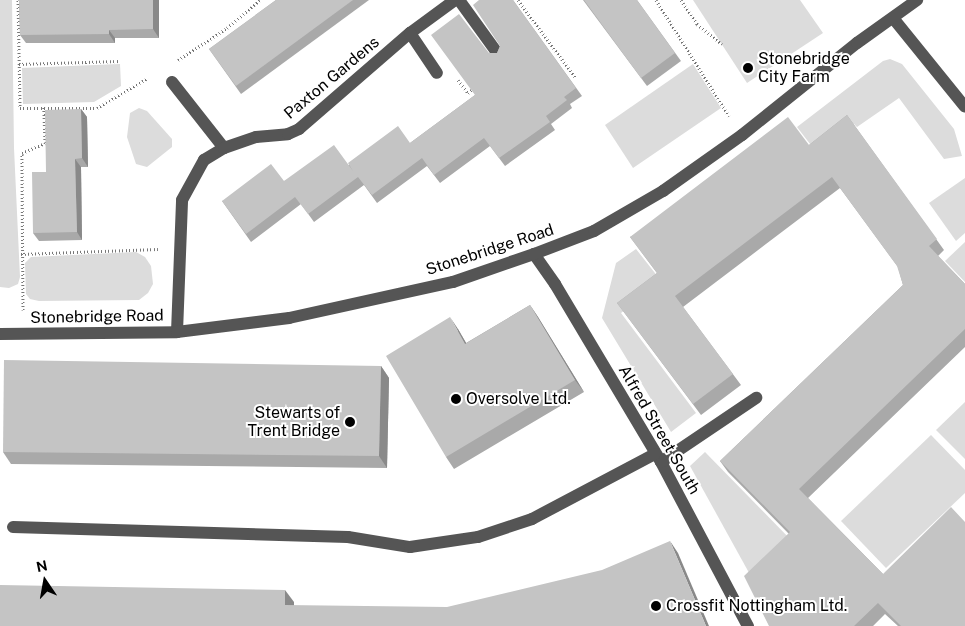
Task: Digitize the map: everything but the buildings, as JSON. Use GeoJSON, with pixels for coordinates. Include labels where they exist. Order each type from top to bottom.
{"type":"FeatureCollection","features":[{"type":"Feature","properties":{"kind":"street","name":"Paxton Gardens"},"geometry":{"type":"LineString","coordinates":[[176,332],[182,200],[204,160],[224,148],[256,137],[288,134],[299,129],[410,33],[455,0]]}},
{"type":"Feature","properties":{"kind":"street"},"geometry":{"type":"LineString","coordinates":[[460,0],[498,54]]}},
{"type":"Feature","properties":{"kind":"street","name":"Stonebridge Road"},"geometry":{"type":"LineString","coordinates":[[0,334],[176,332],[289,318],[453,282],[534,254],[594,231],[662,191],[742,135],[917,0]]}},
{"type":"Feature","properties":{"kind":"street"},"geometry":{"type":"LineString","coordinates":[[893,18],[965,107]]}},
{"type":"Feature","properties":{"kind":"street"},"geometry":{"type":"LineString","coordinates":[[410,33],[437,73]]}},
{"type":"Feature","properties":{"kind":"street"},"geometry":{"type":"LineString","coordinates":[[172,82],[224,148]]}},
{"type":"Feature","properties":{"kind":"street","name":"Alfred Street South"},"geometry":{"type":"LineString","coordinates":[[534,254],[556,284],[658,458],[748,626]]}},
{"type":"Feature","properties":{"kind":"street"},"geometry":{"type":"LineString","coordinates":[[13,528],[348,537],[410,548],[478,537],[532,519],[658,458],[756,398]]}},
{"type":"Feature","properties":{"kind":"path"},"geometry":{"type":"LineString","coordinates":[[18,0],[20,108],[97,108],[162,70],[227,28],[257,1]]}},
{"type":"Feature","properties":{"kind":"path"},"geometry":{"type":"LineString","coordinates":[[250,0],[257,1]]}},
{"type":"Feature","properties":{"kind":"path"},"geometry":{"type":"LineString","coordinates":[[518,0],[576,78]]}},
{"type":"Feature","properties":{"kind":"path"},"geometry":{"type":"LineString","coordinates":[[656,0],[742,135]]}},
{"type":"Feature","properties":{"kind":"path"},"geometry":{"type":"LineString","coordinates":[[681,0],[697,24],[722,44]]}},
{"type":"Feature","properties":{"kind":"path"},"geometry":{"type":"LineString","coordinates":[[19,64],[120,61]]}},
{"type":"Feature","properties":{"kind":"path"},"geometry":{"type":"LineString","coordinates":[[162,70],[164,80],[172,82]]}},
{"type":"Feature","properties":{"kind":"path"},"geometry":{"type":"LineString","coordinates":[[23,334],[21,254],[22,153],[45,143],[44,107]]}},
{"type":"Feature","properties":{"kind":"path"},"geometry":{"type":"LineString","coordinates":[[21,254],[181,248]]}},
{"type":"Feature","properties":{"kind":"shaded area"},"geometry":{"type":"Polygon","coordinates":[[[0,0],[12,0],[14,148],[20,277],[18,284],[9,288],[0,287],[0,0]]]}},
{"type":"Feature","properties":{"kind":"shaded area"},"geometry":{"type":"Polygon","coordinates":[[[693,0],[800,0],[823,33],[747,83],[693,0]]]}},
{"type":"Feature","properties":{"kind":"shaded area"},"geometry":{"type":"Polygon","coordinates":[[[890,59],[902,64],[954,129],[962,156],[944,159],[899,98],[857,127],[854,124],[817,153],[797,127],[883,61],[890,59]]]}},
{"type":"Feature","properties":{"kind":"shaded area"},"geometry":{"type":"Polygon","coordinates":[[[120,64],[121,86],[94,102],[23,104],[22,68],[120,64]]]}},
{"type":"Feature","properties":{"kind":"shaded area"},"geometry":{"type":"Polygon","coordinates":[[[693,64],[721,108],[633,168],[605,125],[693,64]]]}},
{"type":"Feature","properties":{"kind":"shaded area"},"geometry":{"type":"Polygon","coordinates":[[[139,108],[147,111],[172,139],[172,147],[147,167],[136,164],[127,137],[130,113],[139,108]]]}},
{"type":"Feature","properties":{"kind":"shaded area"},"geometry":{"type":"Polygon","coordinates":[[[965,178],[965,233],[956,241],[929,203],[965,178]]]}},
{"type":"Feature","properties":{"kind":"shaded area"},"geometry":{"type":"Polygon","coordinates":[[[965,242],[965,282],[945,261],[965,242]]]}},
{"type":"Feature","properties":{"kind":"shaded area"},"geometry":{"type":"Polygon","coordinates":[[[636,249],[662,282],[621,313],[696,413],[671,432],[602,318],[616,263],[636,249]]]}},
{"type":"Feature","properties":{"kind":"shaded area"},"geometry":{"type":"Polygon","coordinates":[[[136,252],[145,257],[151,266],[153,284],[148,293],[139,300],[39,301],[30,299],[26,294],[25,263],[31,257],[136,252]]]}},
{"type":"Feature","properties":{"kind":"shaded area"},"geometry":{"type":"Polygon","coordinates":[[[965,402],[965,459],[936,430],[965,402]]]}},
{"type":"Feature","properties":{"kind":"shaded area"},"geometry":{"type":"Polygon","coordinates":[[[931,435],[965,470],[965,493],[886,568],[841,521],[931,435]]]}},
{"type":"Feature","properties":{"kind":"shaded area"},"geometry":{"type":"Polygon","coordinates":[[[705,452],[793,542],[753,580],[690,466],[705,452]]]}},
{"type":"Feature","properties":{"kind":"place","name":"Stonebridge City Farm"},"geometry":{"type":"Point","coordinates":[748,68]}},
{"type":"Feature","properties":{"kind":"place","name":"Oversolve Ltd."},"geometry":{"type":"Point","coordinates":[456,399]}},
{"type":"Feature","properties":{"kind":"place","name":"Stewarts of Trent Bridge"},"geometry":{"type":"Point","coordinates":[350,422]}},
{"type":"Feature","properties":{"kind":"place","name":"Crossfit Nottingham Ltd."},"geometry":{"type":"Point","coordinates":[656,606]}}]}
